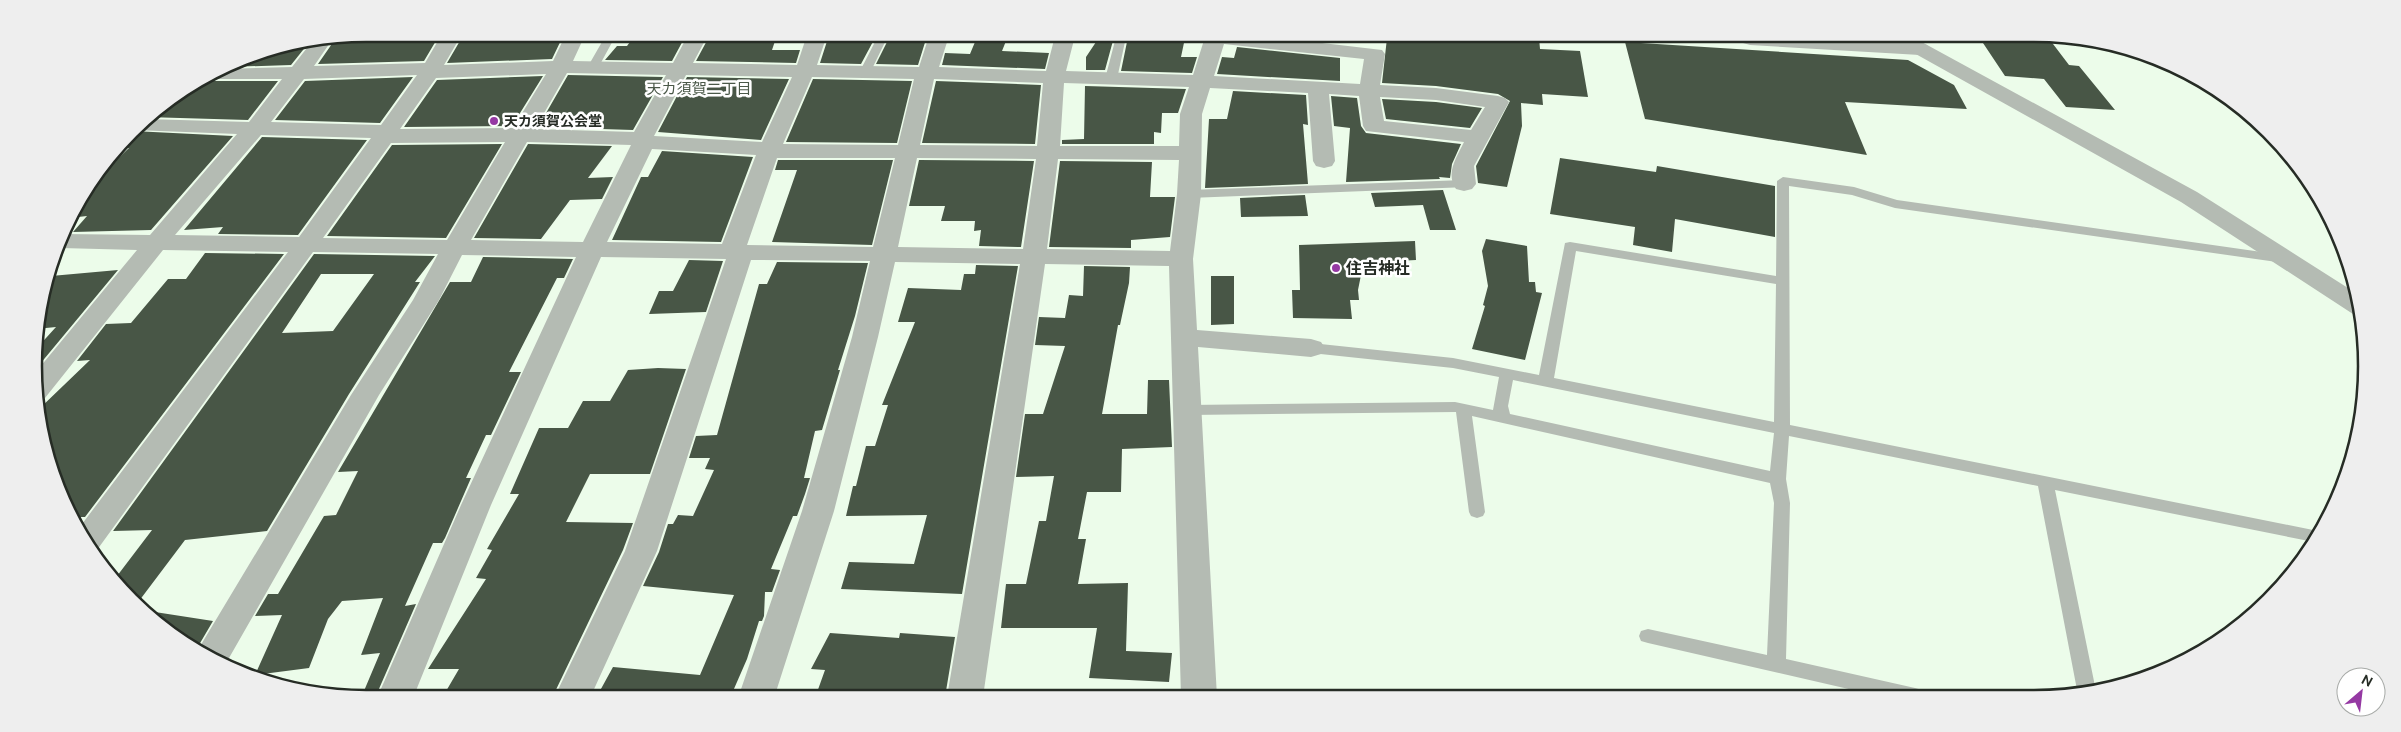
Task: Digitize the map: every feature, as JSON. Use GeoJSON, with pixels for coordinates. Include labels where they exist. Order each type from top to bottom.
{"type":"FeatureCollection","features":[{"type":"Feature","properties":{"kind":"street"},"geometry":{"type":"LineString","coordinates":[[91,536],[172,429],[386,134],[431,70],[447,42]]}},
{"type":"Feature","properties":{"kind":"street"},"geometry":{"type":"LineString","coordinates":[[215,652],[365,395],[426,300],[560,67],[572,42]]}},
{"type":"Feature","properties":{"kind":"street"},"geometry":{"type":"LineString","coordinates":[[398,690],[476,505],[592,249],[643,140],[694,42]]}},
{"type":"Feature","properties":{"kind":"street"},"geometry":{"type":"LineString","coordinates":[[576,690],[641,551],[770,150],[805,70],[815,42]]}},
{"type":"Feature","properties":{"kind":"street"},"geometry":{"type":"LineString","coordinates":[[759,690],[818,511],[886,254],[925,73],[937,42]]}},
{"type":"Feature","properties":{"kind":"street"},"geometry":{"type":"LineString","coordinates":[[967,690],[1034,256],[1048,152],[1054,77],[1063,42]]}},
{"type":"Feature","properties":{"kind":"street"},"geometry":{"type":"LineString","coordinates":[[1199,690],[1189,410],[1181,260],[1189,194],[1191,114],[1214,42]]}},
{"type":"Feature","properties":{"kind":"street"},"geometry":{"type":"LineString","coordinates":[[1263,42],[1375,54],[1369,92],[1374,126],[1478,137]]}},
{"type":"Feature","properties":{"kind":"street"},"geometry":{"type":"LineString","coordinates":[[1847,42],[1911,44],[2188,197],[2352,301]]}},
{"type":"Feature","properties":{"kind":"street"},"geometry":{"type":"LineString","coordinates":[[43,382],[157,242],[255,128],[319,46]]}},
{"type":"Feature","properties":{"kind":"street"},"geometry":{"type":"LineString","coordinates":[[226,75],[560,67],[866,71],[1201,82],[1436,94],[1498,102],[1463,166],[1464,184]]}},
{"type":"Feature","properties":{"kind":"street"},"geometry":{"type":"LineString","coordinates":[[1318,89],[1324,161]]}},
{"type":"Feature","properties":{"kind":"street"},"geometry":{"type":"LineString","coordinates":[[150,125],[386,134],[520,135],[643,140],[770,150],[907,153],[1189,153]]}},
{"type":"Feature","properties":{"kind":"street"},"geometry":{"type":"LineString","coordinates":[[67,241],[1034,256],[1181,260]]}},
{"type":"Feature","properties":{"kind":"street"},"geometry":{"type":"LineString","coordinates":[[1185,337],[1311,348]]}},
{"type":"Feature","properties":{"kind":"lane"},"geometry":{"type":"LineString","coordinates":[[593,68],[607,42]]}},
{"type":"Feature","properties":{"kind":"lane"},"geometry":{"type":"LineString","coordinates":[[866,71],[880,42]]}},
{"type":"Feature","properties":{"kind":"lane"},"geometry":{"type":"LineString","coordinates":[[1111,79],[1120,42]]}},
{"type":"Feature","properties":{"kind":"lane"},"geometry":{"type":"LineString","coordinates":[[1776,665],[1782,503],[1778,479],[1782,430],[1783,181],[1854,191],[1894,204],[2288,259]]}},
{"type":"Feature","properties":{"kind":"lane"},"geometry":{"type":"LineString","coordinates":[[1189,194],[1464,184]]}},
{"type":"Feature","properties":{"kind":"lane"},"geometry":{"type":"LineString","coordinates":[[1546,382],[1548,359],[1570,246],[1783,281]]}},
{"type":"Feature","properties":{"kind":"lane"},"geometry":{"type":"LineString","coordinates":[[1311,348],[1414,358],[1507,374],[2311,535]]}},
{"type":"Feature","properties":{"kind":"lane"},"geometry":{"type":"LineString","coordinates":[[1503,418],[1500,406],[1507,374]]}},
{"type":"Feature","properties":{"kind":"lane"},"geometry":{"type":"LineString","coordinates":[[1189,410],[1445,407],[1463,409],[1778,479]]}},
{"type":"Feature","properties":{"kind":"lane"},"geometry":{"type":"LineString","coordinates":[[1463,409],[1477,512]]}},
{"type":"Feature","properties":{"kind":"lane"},"geometry":{"type":"LineString","coordinates":[[2045,482],[2085,685]]}},
{"type":"Feature","properties":{"kind":"lane"},"geometry":{"type":"LineString","coordinates":[[1648,636],[1888,690]]}},
{"type":"Feature","properties":{"kind":"building"},"geometry":{"type":"Polygon","coordinates":[[[366,42],[435,42],[424,61],[318,64],[332,44],[366,42]]]}},
{"type":"Feature","properties":{"kind":"building"},"geometry":{"type":"Polygon","coordinates":[[[459,42],[560,42],[552,59],[447,63],[459,42]]]}},
{"type":"Feature","properties":{"kind":"building"},"geometry":{"type":"Polygon","coordinates":[[[630,42],[682,42],[672,61],[605,60],[617,46],[627,46],[630,42]]]}},
{"type":"Feature","properties":{"kind":"building"},"geometry":{"type":"Polygon","coordinates":[[[706,42],[775,42],[772,50],[800,50],[796,63],[696,61],[706,42]]]}},
{"type":"Feature","properties":{"kind":"building"},"geometry":{"type":"Polygon","coordinates":[[[827,42],[873,42],[861,64],[820,63],[827,42]]]}},
{"type":"Feature","properties":{"kind":"building"},"geometry":{"type":"Polygon","coordinates":[[[887,42],[925,42],[918,65],[876,64],[887,42]]]}},
{"type":"Feature","properties":{"kind":"building"},"geometry":{"type":"Polygon","coordinates":[[[975,42],[1006,42],[1002,51],[1049,53],[1045,69],[942,65],[945,53],[970,54],[975,42]]]}},
{"type":"Feature","properties":{"kind":"building"},"geometry":{"type":"Polygon","coordinates":[[[1096,42],[1113,42],[1105,70],[1086,70],[1086,57],[1096,42]]]}},
{"type":"Feature","properties":{"kind":"building"},"geometry":{"type":"Polygon","coordinates":[[[1127,42],[1184,42],[1181,57],[1197,57],[1192,73],[1121,71],[1127,42]]]}},
{"type":"Feature","properties":{"kind":"building"},"geometry":{"type":"Polygon","coordinates":[[[1387,42],[1539,42],[1540,49],[1580,51],[1588,97],[1542,94],[1543,105],[1521,103],[1522,126],[1507,187],[1478,183],[1476,166],[1510,101],[1498,94],[1436,86],[1382,83],[1387,42]]]}},
{"type":"Feature","properties":{"kind":"building"},"geometry":{"type":"Polygon","coordinates":[[[1625,42],[1908,60],[1954,85],[1967,109],[1845,102],[1867,155],[1645,119],[1625,42]]]}},
{"type":"Feature","properties":{"kind":"building"},"geometry":{"type":"Polygon","coordinates":[[[1982,42],[2052,43],[2069,65],[2079,66],[2115,110],[2066,107],[2044,79],[2005,76],[1982,42]]]}},
{"type":"Feature","properties":{"kind":"building"},"geometry":{"type":"Polygon","coordinates":[[[1237,47],[1340,58],[1340,81],[1217,74],[1222,57],[1234,58],[1237,47]]]}},
{"type":"Feature","properties":{"kind":"building"},"geometry":{"type":"Polygon","coordinates":[[[304,49],[291,65],[244,66],[304,49]]]}},
{"type":"Feature","properties":{"kind":"building"},"geometry":{"type":"Polygon","coordinates":[[[568,75],[663,77],[633,130],[538,127],[568,75]]]}},
{"type":"Feature","properties":{"kind":"building"},"geometry":{"type":"Polygon","coordinates":[[[543,76],[512,126],[404,127],[437,80],[543,76]]]}},
{"type":"Feature","properties":{"kind":"building"},"geometry":{"type":"Polygon","coordinates":[[[413,77],[380,123],[275,120],[305,81],[413,77]]]}},
{"type":"Feature","properties":{"kind":"building"},"geometry":{"type":"Polygon","coordinates":[[[687,77],[789,79],[761,140],[658,132],[687,77]]]}},
{"type":"Feature","properties":{"kind":"building"},"geometry":{"type":"Polygon","coordinates":[[[813,79],[912,81],[897,143],[786,142],[813,79]]]}},
{"type":"Feature","properties":{"kind":"building"},"geometry":{"type":"Polygon","coordinates":[[[214,81],[278,81],[248,120],[159,117],[186,97],[214,81]]]}},
{"type":"Feature","properties":{"kind":"building"},"geometry":{"type":"Polygon","coordinates":[[[936,81],[1041,85],[1035,144],[922,143],[936,81]]]}},
{"type":"Feature","properties":{"kind":"building"},"geometry":{"type":"Polygon","coordinates":[[[1085,86],[1186,89],[1178,113],[1162,113],[1161,133],[1154,132],[1154,144],[1062,144],[1062,140],[1084,139],[1085,86]]]}},
{"type":"Feature","properties":{"kind":"building"},"geometry":{"type":"Polygon","coordinates":[[[1233,91],[1306,95],[1308,125],[1303,124],[1308,184],[1205,188],[1209,119],[1227,119],[1233,91]]]}},
{"type":"Feature","properties":{"kind":"building"},"geometry":{"type":"Polygon","coordinates":[[[1331,96],[1357,98],[1361,126],[1366,133],[1461,144],[1452,164],[1450,178],[1346,182],[1350,128],[1334,126],[1331,96]]]}},
{"type":"Feature","properties":{"kind":"building"},"geometry":{"type":"Polygon","coordinates":[[[1382,99],[1436,102],[1482,108],[1470,128],[1386,119],[1382,99]]]}},
{"type":"Feature","properties":{"kind":"building"},"geometry":{"type":"Polygon","coordinates":[[[143,132],[233,136],[151,230],[73,232],[87,216],[79,217],[97,186],[109,169],[129,148],[127,148],[143,132]]]}},
{"type":"Feature","properties":{"kind":"building"},"geometry":{"type":"Polygon","coordinates":[[[262,137],[367,140],[298,235],[218,234],[223,227],[184,230],[262,137]]]}},
{"type":"Feature","properties":{"kind":"building"},"geometry":{"type":"Polygon","coordinates":[[[502,144],[446,238],[327,236],[392,145],[502,144]]]}},
{"type":"Feature","properties":{"kind":"building"},"geometry":{"type":"Polygon","coordinates":[[[528,144],[612,146],[588,178],[613,177],[602,199],[570,200],[541,239],[474,238],[528,144]]]}},
{"type":"Feature","properties":{"kind":"building"},"geometry":{"type":"Polygon","coordinates":[[[662,151],[753,157],[721,242],[612,240],[641,177],[648,177],[662,151]]]}},
{"type":"Feature","properties":{"kind":"building"},"geometry":{"type":"Polygon","coordinates":[[[1560,158],[1656,172],[1657,166],[1775,186],[1775,237],[1675,219],[1672,252],[1633,245],[1635,227],[1550,214],[1560,158]]]}},
{"type":"Feature","properties":{"kind":"building"},"geometry":{"type":"Polygon","coordinates":[[[778,160],[893,160],[872,245],[772,242],[797,170],[775,170],[778,160]]]}},
{"type":"Feature","properties":{"kind":"building"},"geometry":{"type":"Polygon","coordinates":[[[919,160],[1034,161],[1021,247],[979,246],[981,230],[974,231],[975,221],[941,221],[945,206],[909,206],[919,160]]]}},
{"type":"Feature","properties":{"kind":"building"},"geometry":{"type":"Polygon","coordinates":[[[1060,161],[1152,162],[1150,197],[1175,197],[1170,237],[1131,240],[1131,248],[1049,247],[1060,161]]]}},
{"type":"Feature","properties":{"kind":"building"},"geometry":{"type":"Polygon","coordinates":[[[1443,190],[1456,230],[1430,230],[1423,205],[1375,207],[1371,193],[1443,190]]]}},
{"type":"Feature","properties":{"kind":"building"},"geometry":{"type":"Polygon","coordinates":[[[1305,195],[1308,216],[1241,217],[1240,198],[1305,195]]]}},
{"type":"Feature","properties":{"kind":"building"},"geometry":{"type":"Polygon","coordinates":[[[1486,239],[1527,246],[1529,282],[1535,282],[1536,292],[1542,293],[1525,360],[1472,349],[1485,306],[1483,305],[1488,286],[1482,251],[1486,239]]]}},
{"type":"Feature","properties":{"kind":"building"},"geometry":{"type":"Polygon","coordinates":[[[1415,241],[1416,260],[1378,262],[1381,270],[1362,270],[1358,290],[1359,300],[1350,300],[1352,319],[1293,318],[1292,290],[1300,290],[1299,245],[1415,241]]]}},
{"type":"Feature","properties":{"kind":"building"},"geometry":{"type":"Polygon","coordinates":[[[205,253],[284,254],[85,517],[80,517],[60,470],[45,404],[90,360],[77,361],[106,324],[131,323],[168,279],[186,279],[205,253]]]}},
{"type":"Feature","properties":{"kind":"building"},"geometry":{"type":"Polygon","coordinates":[[[314,254],[435,256],[415,282],[420,282],[349,394],[267,531],[185,540],[141,598],[119,574],[152,530],[113,531],[314,254]],[[321,274],[282,333],[333,331],[374,274],[321,274]]]}},
{"type":"Feature","properties":{"kind":"building"},"geometry":{"type":"Polygon","coordinates":[[[483,257],[573,259],[564,278],[557,278],[509,372],[521,372],[491,435],[486,435],[466,478],[471,478],[445,538],[442,543],[433,543],[405,606],[416,604],[378,690],[364,690],[380,653],[361,655],[383,598],[342,601],[328,619],[309,668],[267,673],[257,670],[282,615],[255,616],[268,594],[278,594],[324,516],[336,515],[358,471],[338,472],[450,282],[471,282],[483,257]]]}},
{"type":"Feature","properties":{"kind":"building"},"geometry":{"type":"Polygon","coordinates":[[[689,260],[723,261],[706,312],[649,314],[659,291],[673,291],[689,260]]]}},
{"type":"Feature","properties":{"kind":"building"},"geometry":{"type":"Polygon","coordinates":[[[777,262],[868,263],[855,316],[822,430],[815,431],[804,478],[810,478],[797,516],[793,516],[771,569],[780,570],[772,592],[765,592],[764,616],[762,621],[759,621],[747,659],[733,690],[600,690],[613,667],[700,675],[734,595],[643,586],[659,552],[668,524],[673,524],[678,515],[693,516],[714,470],[705,469],[710,458],[689,458],[696,436],[717,435],[759,284],[767,284],[777,262]]]}},
{"type":"Feature","properties":{"kind":"building"},"geometry":{"type":"Polygon","coordinates":[[[976,265],[1018,266],[962,594],[841,589],[849,562],[914,564],[927,515],[846,516],[853,486],[856,486],[866,446],[875,446],[888,405],[882,405],[915,322],[898,322],[908,288],[961,290],[964,274],[975,274],[976,265]]]}},
{"type":"Feature","properties":{"kind":"building"},"geometry":{"type":"Polygon","coordinates":[[[1084,266],[1130,267],[1129,283],[1120,325],[1118,325],[1102,414],[1147,414],[1148,380],[1169,380],[1172,447],[1122,449],[1121,492],[1087,492],[1078,539],[1086,539],[1078,584],[1128,583],[1126,651],[1172,653],[1169,682],[1089,678],[1097,628],[1001,628],[1006,584],[1026,584],[1039,521],[1046,521],[1054,476],[1016,477],[1025,414],[1043,414],[1065,346],[1035,345],[1039,317],[1065,318],[1069,295],[1083,296],[1084,266]]]}},
{"type":"Feature","properties":{"kind":"building"},"geometry":{"type":"Polygon","coordinates":[[[118,270],[42,361],[43,341],[56,327],[45,328],[56,276],[118,270]]]}},
{"type":"Feature","properties":{"kind":"building"},"geometry":{"type":"Polygon","coordinates":[[[1211,276],[1234,276],[1234,324],[1211,325],[1211,276]]]}},
{"type":"Feature","properties":{"kind":"building"},"geometry":{"type":"Polygon","coordinates":[[[686,369],[650,474],[590,474],[566,522],[633,523],[623,550],[556,690],[447,690],[459,669],[428,669],[486,579],[476,578],[492,550],[487,549],[519,494],[510,494],[539,428],[568,428],[583,401],[610,401],[628,370],[686,369]]]}},
{"type":"Feature","properties":{"kind":"building"},"geometry":{"type":"Polygon","coordinates":[[[157,612],[213,621],[200,643],[169,623],[157,612]]]}},
{"type":"Feature","properties":{"kind":"building"},"geometry":{"type":"Polygon","coordinates":[[[830,633],[899,638],[900,633],[955,637],[946,690],[818,690],[825,670],[811,669],[830,633]]]}},
{"type":"Feature","properties":{"kind":"place","name":"天カ須賀公会堂"},"geometry":{"type":"Point","coordinates":[494,121]}},
{"type":"Feature","properties":{"kind":"place","name":"住吉神社"},"geometry":{"type":"Point","coordinates":[1336,268]}},
{"type":"Feature","properties":{"kind":"district","name":"天カ須賀二丁目"},"geometry":{"type":"Point","coordinates":[699,89]}}]}
